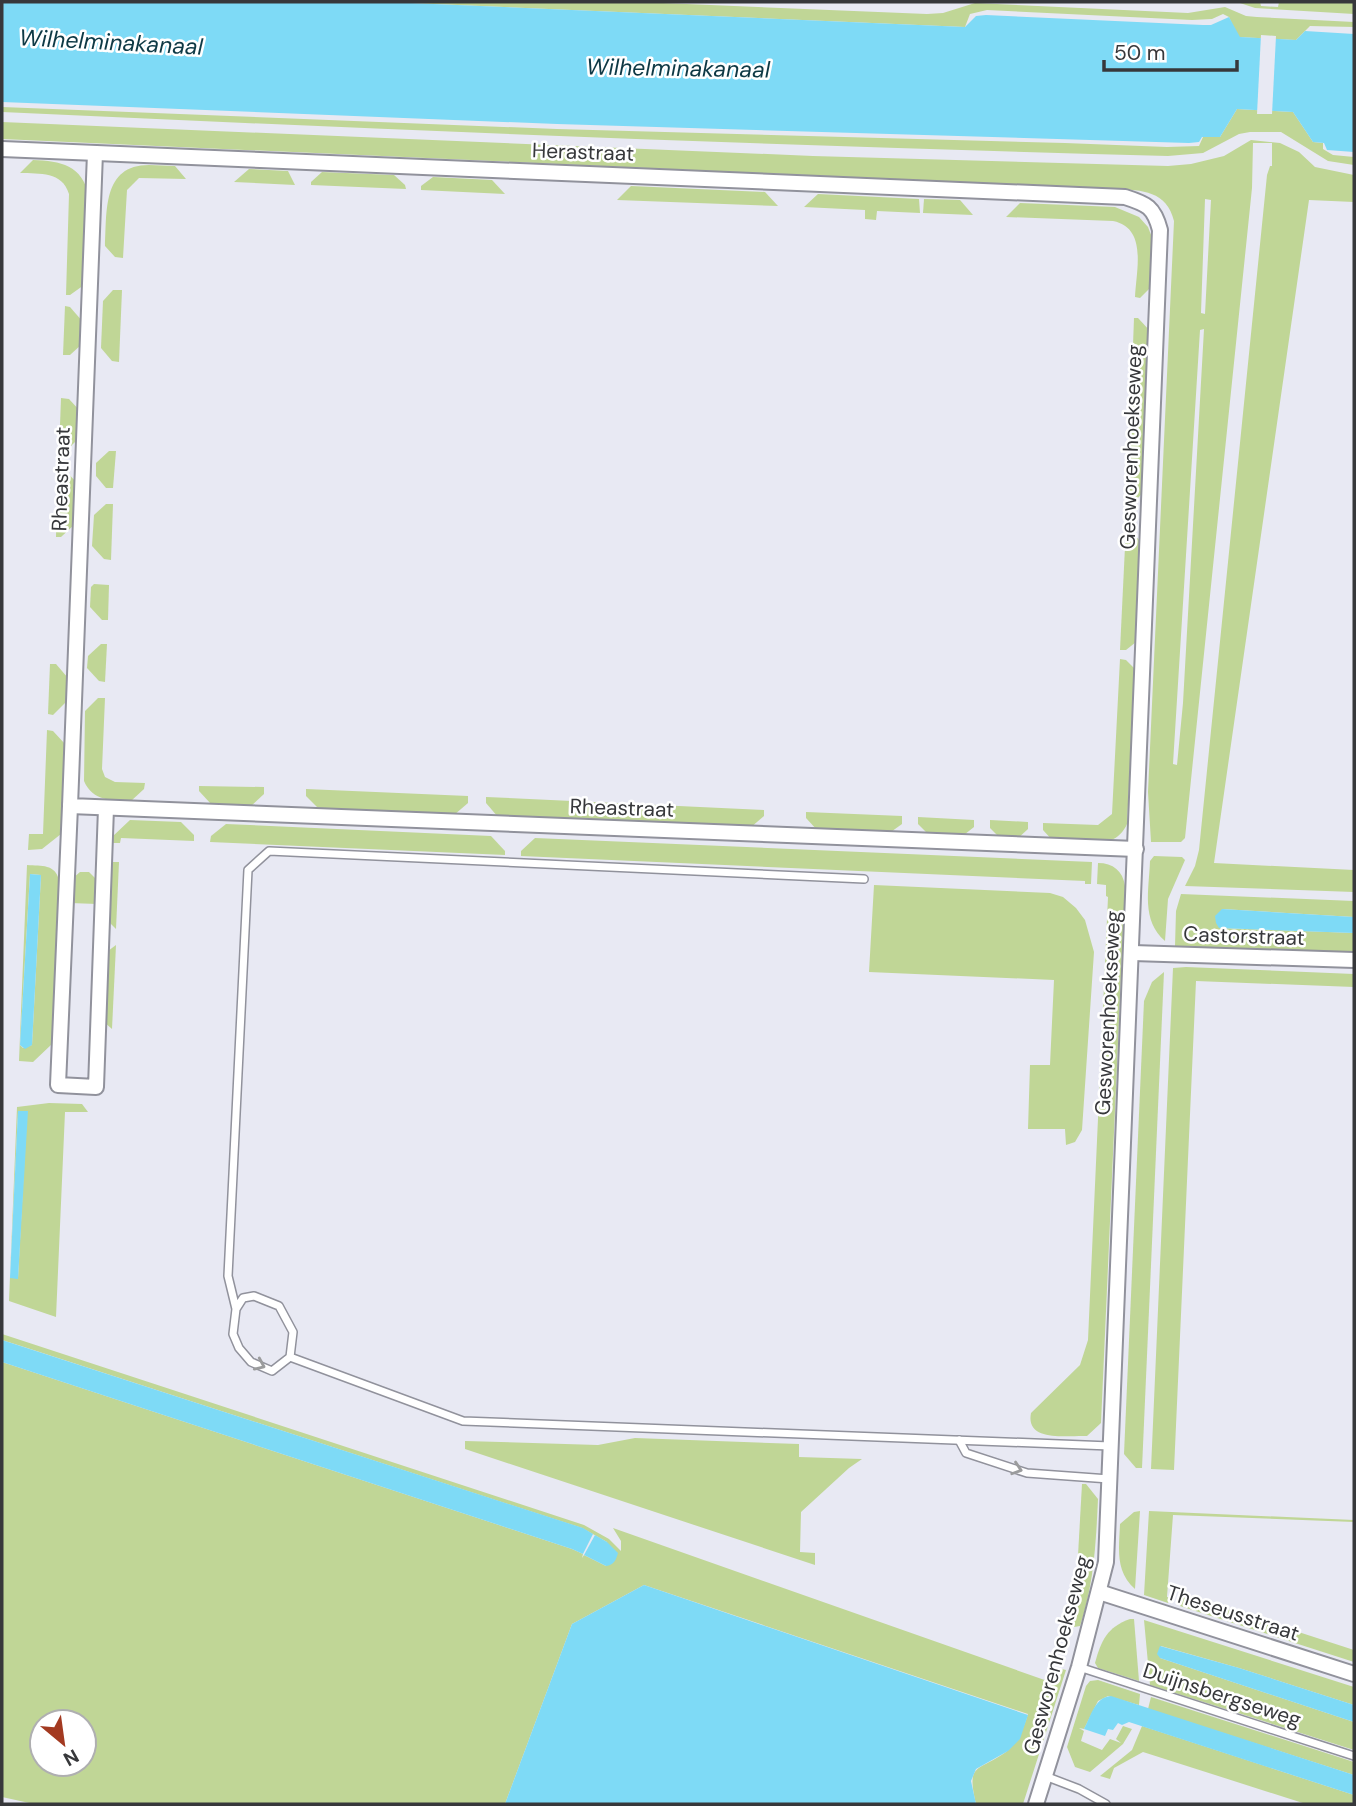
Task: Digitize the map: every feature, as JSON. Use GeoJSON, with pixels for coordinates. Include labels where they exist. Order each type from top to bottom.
{"type":"FeatureCollection","features":[{"type":"Feature","properties":{"kind":"street","name":"Herastraat"},"geometry":{"type":"LineString","coordinates":[[2,149],[1125,197],[1145,203],[1156,215]]}},
{"type":"Feature","properties":{"kind":"street","name":"Rheastraat"},"geometry":{"type":"LineString","coordinates":[[95,153],[58,1085],[96,1087],[106,808]]}},
{"type":"Feature","properties":{"kind":"street","name":"Gesworenhoekseweg"},"geometry":{"type":"LineString","coordinates":[[1036,1804],[1079,1667],[1106,1562],[1133,953],[1160,230],[1156,215]]}},
{"type":"Feature","properties":{"kind":"street","name":"Rheastraat"},"geometry":{"type":"LineString","coordinates":[[70,807],[1136,849]]}},
{"type":"Feature","properties":{"kind":"street","name":"Castorstraat"},"geometry":{"type":"LineString","coordinates":[[1133,953],[1354,960]]}},
{"type":"Feature","properties":{"kind":"street","name":"Theseusstraat"},"geometry":{"type":"LineString","coordinates":[[1100,1592],[1354,1674]]}},
{"type":"Feature","properties":{"kind":"lane"},"geometry":{"type":"LineString","coordinates":[[236,1309],[243,1298],[254,1296],[279,1306],[293,1332],[290,1357],[272,1371],[251,1362],[239,1348],[233,1334],[236,1309],[228,1276],[248,870],[269,851],[864,879]]}},
{"type":"Feature","properties":{"kind":"lane"},"geometry":{"type":"LineString","coordinates":[[290,1357],[463,1421],[1110,1446]]}},
{"type":"Feature","properties":{"kind":"lane"},"geometry":{"type":"LineString","coordinates":[[959,1440],[966,1453],[1027,1473],[1109,1479]]}},
{"type":"Feature","properties":{"kind":"lane","name":"Duijnsbergseweg"},"geometry":{"type":"LineString","coordinates":[[1079,1667],[1354,1756]]}},
{"type":"Feature","properties":{"kind":"lane"},"geometry":{"type":"LineString","coordinates":[[1045,1776],[1079,1789],[1106,1804]]}},
{"type":"Feature","properties":{"kind":"green space"},"geometry":{"type":"Polygon","coordinates":[[[387,2],[639,2],[927,14],[943,13],[975,3],[1188,13],[1225,7],[1246,16],[1354,22],[1354,27],[1310,26],[1296,40],[1238,37],[1229,17],[1223,14],[1212,19],[1192,20],[987,10],[970,14],[965,27],[387,2]]]}},
{"type":"Feature","properties":{"kind":"green space"},"geometry":{"type":"Polygon","coordinates":[[[1237,2],[1260,2],[1261,6],[1278,7],[1279,2],[1354,2],[1354,14],[1255,8],[1237,2]]]}},
{"type":"Feature","properties":{"kind":"green space"},"geometry":{"type":"Polygon","coordinates":[[[2,107],[557,129],[1167,147],[1199,146],[1203,137],[1220,137],[1237,109],[1293,112],[1313,142],[1323,143],[1323,149],[1333,155],[1354,157],[1354,165],[1328,161],[1281,132],[1239,134],[1203,153],[1168,156],[439,131],[2,112],[2,107]]]}},
{"type":"Feature","properties":{"kind":"green space"},"geometry":{"type":"Polygon","coordinates":[[[2,122],[813,156],[1168,166],[1224,156],[1251,140],[1280,143],[1299,152],[1315,167],[1354,175],[1354,202],[1309,200],[1214,863],[1354,870],[1354,892],[1185,886],[1199,850],[1267,175],[1272,166],[1272,143],[1253,143],[1252,188],[1185,838],[1181,842],[1151,842],[1148,792],[1174,221],[1166,203],[1159,198],[1126,189],[2,139],[2,122]],[[1205,199],[1201,313],[1205,314],[1211,200],[1205,199]],[[1204,329],[1200,330],[1173,764],[1177,765],[1183,703],[1204,329]]]}},
{"type":"Feature","properties":{"kind":"green space"},"geometry":{"type":"Polygon","coordinates":[[[33,160],[61,164],[76,171],[89,196],[84,285],[70,295],[66,295],[69,194],[61,181],[49,175],[20,173],[33,160]]]}},
{"type":"Feature","properties":{"kind":"green space"},"geometry":{"type":"Polygon","coordinates":[[[175,166],[186,179],[139,178],[127,190],[123,258],[115,257],[105,246],[110,193],[123,173],[134,167],[175,166]]]}},
{"type":"Feature","properties":{"kind":"green space"},"geometry":{"type":"Polygon","coordinates":[[[249,169],[288,171],[295,185],[234,182],[249,169]]]}},
{"type":"Feature","properties":{"kind":"green space"},"geometry":{"type":"Polygon","coordinates":[[[322,172],[394,175],[406,189],[311,185],[322,172]]]}},
{"type":"Feature","properties":{"kind":"green space"},"geometry":{"type":"Polygon","coordinates":[[[433,177],[492,180],[505,194],[421,190],[421,186],[433,177]]]}},
{"type":"Feature","properties":{"kind":"green space"},"geometry":{"type":"Polygon","coordinates":[[[631,186],[765,192],[778,206],[617,200],[631,186]]]}},
{"type":"Feature","properties":{"kind":"green space"},"geometry":{"type":"Polygon","coordinates":[[[818,194],[919,199],[920,213],[877,211],[876,220],[865,219],[865,210],[804,207],[818,194]]]}},
{"type":"Feature","properties":{"kind":"green space"},"geometry":{"type":"Polygon","coordinates":[[[924,199],[960,200],[973,215],[923,213],[924,199]]]}},
{"type":"Feature","properties":{"kind":"green space"},"geometry":{"type":"Polygon","coordinates":[[[1020,203],[1115,207],[1139,217],[1148,227],[1153,240],[1152,286],[1140,298],[1135,297],[1138,252],[1136,241],[1124,225],[1113,221],[1006,217],[1020,203]]]}},
{"type":"Feature","properties":{"kind":"green space"},"geometry":{"type":"Polygon","coordinates":[[[113,290],[122,290],[119,362],[112,361],[101,348],[103,301],[113,290]]]}},
{"type":"Feature","properties":{"kind":"green space"},"geometry":{"type":"Polygon","coordinates":[[[65,306],[70,307],[83,322],[82,344],[70,355],[63,355],[65,306]]]}},
{"type":"Feature","properties":{"kind":"green space"},"geometry":{"type":"Polygon","coordinates":[[[1134,318],[1138,318],[1150,331],[1143,493],[1127,508],[1134,318]]]}},
{"type":"Feature","properties":{"kind":"green space"},"geometry":{"type":"Polygon","coordinates":[[[61,398],[69,399],[80,411],[78,439],[64,453],[59,453],[61,398]]]}},
{"type":"Feature","properties":{"kind":"green space"},"geometry":{"type":"Polygon","coordinates":[[[109,451],[116,451],[113,488],[106,488],[96,476],[96,463],[109,451]]]}},
{"type":"Feature","properties":{"kind":"green space"},"geometry":{"type":"Polygon","coordinates":[[[58,469],[64,469],[77,483],[75,524],[61,537],[56,537],[58,469]]]}},
{"type":"Feature","properties":{"kind":"green space"},"geometry":{"type":"Polygon","coordinates":[[[106,504],[113,504],[111,560],[104,559],[92,546],[94,515],[106,504]]]}},
{"type":"Feature","properties":{"kind":"green space"},"geometry":{"type":"Polygon","coordinates":[[[1126,526],[1140,541],[1136,642],[1126,650],[1120,650],[1126,526]]]}},
{"type":"Feature","properties":{"kind":"green space"},"geometry":{"type":"Polygon","coordinates":[[[94,584],[109,585],[108,620],[102,620],[90,607],[91,587],[94,584]]]}},
{"type":"Feature","properties":{"kind":"green space"},"geometry":{"type":"Polygon","coordinates":[[[101,644],[107,644],[105,682],[99,681],[87,668],[88,656],[101,644]]]}},
{"type":"Feature","properties":{"kind":"green space"},"geometry":{"type":"Polygon","coordinates":[[[1120,659],[1126,660],[1135,669],[1127,824],[1114,839],[1105,842],[1054,842],[1043,830],[1043,823],[1098,825],[1112,814],[1120,659]]]}},
{"type":"Feature","properties":{"kind":"green space"},"geometry":{"type":"Polygon","coordinates":[[[50,664],[56,664],[68,678],[67,701],[53,715],[48,714],[50,664]]]}},
{"type":"Feature","properties":{"kind":"green space"},"geometry":{"type":"Polygon","coordinates":[[[98,698],[105,698],[102,769],[105,777],[115,782],[145,783],[144,789],[131,801],[110,800],[98,796],[92,793],[84,781],[85,711],[98,698]]]}},
{"type":"Feature","properties":{"kind":"green space"},"geometry":{"type":"Polygon","coordinates":[[[47,730],[53,731],[65,744],[61,834],[42,849],[28,850],[29,834],[43,834],[47,730]]]}},
{"type":"Feature","properties":{"kind":"green space"},"geometry":{"type":"Polygon","coordinates":[[[199,786],[264,787],[264,794],[251,806],[211,804],[199,791],[199,786]]]}},
{"type":"Feature","properties":{"kind":"green space"},"geometry":{"type":"Polygon","coordinates":[[[306,789],[468,796],[468,803],[454,815],[319,809],[306,796],[306,789]]]}},
{"type":"Feature","properties":{"kind":"green space"},"geometry":{"type":"Polygon","coordinates":[[[486,797],[764,810],[764,816],[750,828],[498,817],[486,803],[486,797]]]}},
{"type":"Feature","properties":{"kind":"green space"},"geometry":{"type":"Polygon","coordinates":[[[806,812],[902,816],[902,824],[888,834],[818,831],[806,818],[806,812]]]}},
{"type":"Feature","properties":{"kind":"green space"},"geometry":{"type":"Polygon","coordinates":[[[918,817],[974,820],[974,827],[960,838],[930,836],[918,824],[918,817]]]}},
{"type":"Feature","properties":{"kind":"green space"},"geometry":{"type":"Polygon","coordinates":[[[130,820],[181,822],[194,835],[194,841],[121,838],[120,843],[112,843],[112,837],[130,820]]]}},
{"type":"Feature","properties":{"kind":"green space"},"geometry":{"type":"Polygon","coordinates":[[[990,820],[1028,822],[1028,829],[1016,840],[1002,840],[990,828],[990,820]]]}},
{"type":"Feature","properties":{"kind":"green space"},"geometry":{"type":"Polygon","coordinates":[[[226,824],[491,836],[505,851],[505,855],[210,842],[211,836],[226,824]]]}},
{"type":"Feature","properties":{"kind":"green space"},"geometry":{"type":"Polygon","coordinates":[[[535,838],[1092,862],[1091,884],[1085,884],[1085,881],[521,856],[521,851],[535,838]]]}},
{"type":"Feature","properties":{"kind":"green space"},"geometry":{"type":"Polygon","coordinates":[[[1154,856],[1182,857],[1185,860],[1168,899],[1165,941],[1157,933],[1149,914],[1150,861],[1154,856]]]}},
{"type":"Feature","properties":{"kind":"green space"},"geometry":{"type":"Polygon","coordinates":[[[111,862],[119,862],[116,929],[108,921],[111,862]]]}},
{"type":"Feature","properties":{"kind":"green space"},"geometry":{"type":"Polygon","coordinates":[[[1098,863],[1108,864],[1116,869],[1125,886],[1101,1423],[1087,1436],[1060,1436],[1041,1433],[1035,1429],[1031,1423],[1031,1413],[1080,1365],[1088,1340],[1108,897],[1106,885],[1097,884],[1098,863]]]}},
{"type":"Feature","properties":{"kind":"green space"},"geometry":{"type":"Polygon","coordinates":[[[27,865],[43,866],[51,868],[59,880],[52,1044],[33,1062],[19,1061],[27,865]],[[30,874],[20,1045],[23,1048],[32,1045],[41,875],[30,874]]]}},
{"type":"Feature","properties":{"kind":"green space"},"geometry":{"type":"Polygon","coordinates":[[[80,872],[89,872],[96,879],[97,904],[70,903],[73,878],[80,872]]]}},
{"type":"Feature","properties":{"kind":"green space"},"geometry":{"type":"Polygon","coordinates":[[[874,885],[1050,893],[1063,897],[1076,908],[1085,920],[1094,952],[1082,1130],[1075,1142],[1066,1145],[1065,1129],[1028,1129],[1030,1065],[1050,1065],[1054,980],[869,972],[874,885]]]}},
{"type":"Feature","properties":{"kind":"green space"},"geometry":{"type":"Polygon","coordinates":[[[1181,894],[1354,901],[1354,917],[1222,909],[1220,928],[1354,933],[1354,954],[1175,946],[1176,911],[1181,894]]]}},
{"type":"Feature","properties":{"kind":"green space"},"geometry":{"type":"Polygon","coordinates":[[[116,945],[112,1029],[104,1022],[108,951],[116,945]]]}},
{"type":"Feature","properties":{"kind":"green space"},"geometry":{"type":"Polygon","coordinates":[[[1173,968],[1354,974],[1354,987],[1196,981],[1174,1470],[1151,1469],[1173,968]]]}},
{"type":"Feature","properties":{"kind":"green space"},"geometry":{"type":"Polygon","coordinates":[[[1164,972],[1142,1468],[1136,1468],[1124,1454],[1144,1001],[1152,982],[1164,972]]]}},
{"type":"Feature","properties":{"kind":"green space"},"geometry":{"type":"Polygon","coordinates":[[[49,1103],[82,1104],[88,1112],[65,1112],[56,1317],[9,1301],[17,1107],[49,1103]],[[27,1111],[18,1112],[10,1278],[18,1278],[27,1111]]]}},
{"type":"Feature","properties":{"kind":"green space"},"geometry":{"type":"Polygon","coordinates":[[[2,1334],[584,1525],[609,1539],[621,1551],[621,1541],[613,1528],[1056,1684],[1062,1669],[1066,1670],[1023,1804],[976,1804],[973,1781],[977,1770],[1014,1744],[1028,1714],[644,1585],[572,1624],[505,1804],[34,1804],[2,1797],[2,1362],[572,1549],[583,1554],[582,1558],[584,1555],[606,1566],[607,1542],[582,1528],[2,1340],[2,1334]]]}},
{"type":"Feature","properties":{"kind":"green space"},"geometry":{"type":"Polygon","coordinates":[[[635,1438],[799,1444],[799,1457],[862,1459],[801,1512],[800,1552],[815,1553],[815,1565],[465,1449],[465,1441],[598,1445],[635,1438]]]}},
{"type":"Feature","properties":{"kind":"green space"},"geometry":{"type":"Polygon","coordinates":[[[1082,1484],[1086,1484],[1098,1499],[1094,1563],[1080,1626],[1074,1627],[1082,1484]]]}},
{"type":"Feature","properties":{"kind":"green space"},"geometry":{"type":"Polygon","coordinates":[[[1140,1511],[1135,1589],[1121,1567],[1120,1524],[1134,1512],[1140,1511]]]}},
{"type":"Feature","properties":{"kind":"green space"},"geometry":{"type":"Polygon","coordinates":[[[1149,1511],[1354,1522],[1173,1515],[1168,1603],[1144,1595],[1149,1511]]]}},
{"type":"Feature","properties":{"kind":"green space"},"geometry":{"type":"Polygon","coordinates":[[[1184,1595],[1354,1650],[1354,1662],[1180,1606],[1184,1595]]]}},
{"type":"Feature","properties":{"kind":"green space"},"geometry":{"type":"Polygon","coordinates":[[[1134,1619],[1139,1681],[1098,1668],[1095,1663],[1106,1636],[1116,1626],[1134,1619]]]}},
{"type":"Feature","properties":{"kind":"green space"},"geometry":{"type":"Polygon","coordinates":[[[1144,1620],[1354,1687],[1354,1705],[1161,1646],[1160,1658],[1354,1722],[1354,1750],[1150,1685],[1144,1620]]]}},
{"type":"Feature","properties":{"kind":"green space"},"geometry":{"type":"Polygon","coordinates":[[[1098,1680],[1140,1694],[1139,1705],[1108,1696],[1098,1701],[1084,1729],[1079,1728],[1084,1731],[1081,1741],[1102,1750],[1110,1739],[1121,1743],[1116,1739],[1123,1726],[1132,1729],[1123,1744],[1090,1772],[1075,1767],[1067,1747],[1086,1686],[1090,1681],[1098,1680]]]}},
{"type":"Feature","properties":{"kind":"green space"},"geometry":{"type":"Polygon","coordinates":[[[1151,1697],[1354,1762],[1354,1775],[1148,1709],[1151,1697]]]}},
{"type":"Feature","properties":{"kind":"green space"},"geometry":{"type":"Polygon","coordinates":[[[1142,1726],[1354,1795],[1354,1804],[1306,1804],[1143,1752],[1114,1768],[1110,1779],[1100,1776],[1132,1750],[1142,1726]]]}},
{"type":"Feature","properties":{"kind":"water","name":"Wilhelminakanaal"},"geometry":{"type":"Polygon","coordinates":[[[2,2],[387,2],[965,27],[976,16],[986,15],[1203,25],[1211,25],[1229,17],[1240,37],[1296,40],[1305,31],[1354,34],[1354,152],[1327,150],[1324,143],[1313,142],[1293,112],[1237,109],[1220,137],[1202,137],[1199,142],[1189,143],[557,124],[2,102],[2,2]]]}},
{"type":"Feature","properties":{"kind":"water"},"geometry":{"type":"Polygon","coordinates":[[[30,874],[41,875],[32,1045],[25,1049],[20,1045],[30,874]]]}},
{"type":"Feature","properties":{"kind":"water"},"geometry":{"type":"Polygon","coordinates":[[[1222,909],[1354,917],[1354,933],[1219,928],[1215,916],[1222,909]]]}},
{"type":"Feature","properties":{"kind":"water"},"geometry":{"type":"Polygon","coordinates":[[[18,1111],[28,1111],[18,1279],[10,1278],[18,1111]]]}},
{"type":"Feature","properties":{"kind":"water"},"geometry":{"type":"Polygon","coordinates":[[[2,1340],[583,1528],[593,1534],[583,1554],[2,1362],[2,1340]]]}},
{"type":"Feature","properties":{"kind":"water"},"geometry":{"type":"Polygon","coordinates":[[[595,1535],[618,1553],[611,1565],[606,1566],[584,1555],[595,1535]]]}},
{"type":"Feature","properties":{"kind":"water"},"geometry":{"type":"Polygon","coordinates":[[[644,1585],[1028,1715],[1020,1739],[1008,1751],[976,1769],[971,1781],[976,1804],[505,1804],[572,1624],[644,1585]]]}},
{"type":"Feature","properties":{"kind":"water"},"geometry":{"type":"Polygon","coordinates":[[[1160,1646],[1354,1705],[1354,1722],[1160,1658],[1157,1654],[1160,1646]]]}},
{"type":"Feature","properties":{"kind":"water"},"geometry":{"type":"Polygon","coordinates":[[[1111,1696],[1354,1775],[1354,1795],[1129,1722],[1122,1725],[1118,1723],[1113,1730],[1108,1729],[1105,1736],[1084,1729],[1097,1703],[1111,1696]]]}},
{"type":"Feature","properties":{"kind":"pier"},"geometry":{"type":"Polygon","coordinates":[[[1261,35],[1276,36],[1272,114],[1257,114],[1261,35]]]}}]}
